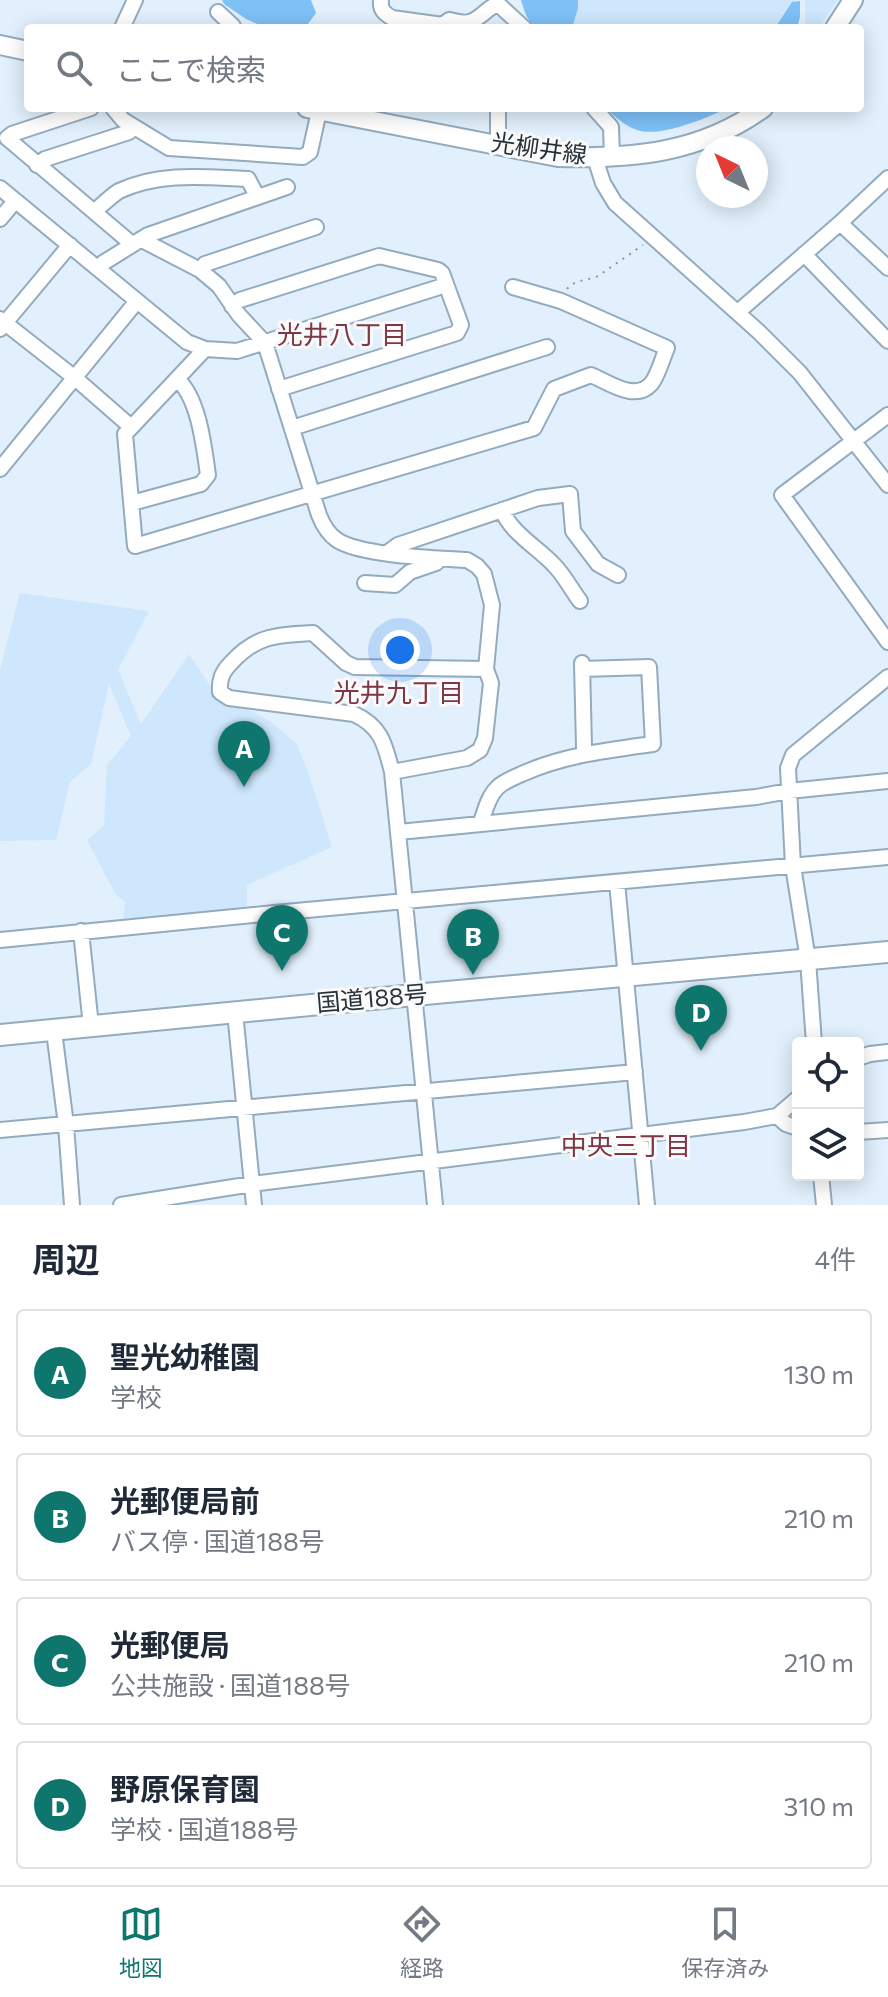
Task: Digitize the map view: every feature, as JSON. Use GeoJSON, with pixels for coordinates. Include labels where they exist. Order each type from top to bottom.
{"type":"FeatureCollection","features":[{"type":"Feature","properties":{"kind":"highway","name":"国道188号"},"geometry":{"type":"LineString","coordinates":[[0,1035],[888,952]]}},
{"type":"Feature","properties":{"kind":"main road"},"geometry":{"type":"LineString","coordinates":[[838,24],[853,0]]}},
{"type":"Feature","properties":{"kind":"main road"},"geometry":{"type":"LineString","coordinates":[[0,45],[24,50]]}},
{"type":"Feature","properties":{"kind":"main road","name":"光柳井線"},"geometry":{"type":"LineString","coordinates":[[328,112],[558,157],[604,158],[673,150],[697,143],[733,128],[757,112]]}},
{"type":"Feature","properties":{"kind":"street"},"geometry":{"type":"LineString","coordinates":[[124,24],[135,0]]}},
{"type":"Feature","properties":{"kind":"street"},"geometry":{"type":"LineString","coordinates":[[381,0],[384,13],[392,18],[436,24]]}},
{"type":"Feature","properties":{"kind":"street"},"geometry":{"type":"LineString","coordinates":[[450,24],[449,20],[468,23],[498,4],[520,24]]}},
{"type":"Feature","properties":{"kind":"street"},"geometry":{"type":"LineString","coordinates":[[218,12],[231,24]]}},
{"type":"Feature","properties":{"kind":"street"},"geometry":{"type":"LineString","coordinates":[[79,112],[7,138],[137,242],[200,270],[219,286],[232,306],[265,343],[312,495],[325,528],[334,539],[348,546],[387,553],[467,560],[484,574],[492,605],[486,669],[491,683],[485,738],[480,750],[467,758],[392,772]]}},
{"type":"Feature","properties":{"kind":"street"},"geometry":{"type":"LineString","coordinates":[[116,112],[123,120],[169,148],[303,157],[310,152],[313,112]]}},
{"type":"Feature","properties":{"kind":"street"},"geometry":{"type":"LineString","coordinates":[[498,112],[498,145]]}},
{"type":"Feature","properties":{"kind":"street"},"geometry":{"type":"LineString","coordinates":[[598,112],[611,127],[604,158],[603,183],[615,203],[738,312],[800,373],[888,485]]}},
{"type":"Feature","properties":{"kind":"street"},"geometry":{"type":"LineString","coordinates":[[37,165],[45,159],[129,132],[134,127]]}},
{"type":"Feature","properties":{"kind":"street"},"geometry":{"type":"LineString","coordinates":[[95,211],[118,192],[176,176],[248,179],[257,196]]}},
{"type":"Feature","properties":{"kind":"street"},"geometry":{"type":"LineString","coordinates":[[99,268],[148,235],[287,187]]}},
{"type":"Feature","properties":{"kind":"street"},"geometry":{"type":"LineString","coordinates":[[0,188],[187,342],[205,349],[237,351],[446,285]]}},
{"type":"Feature","properties":{"kind":"street"},"geometry":{"type":"LineString","coordinates":[[738,312],[884,188]]}},
{"type":"Feature","properties":{"kind":"street"},"geometry":{"type":"LineString","coordinates":[[0,219],[15,201]]}},
{"type":"Feature","properties":{"kind":"street"},"geometry":{"type":"LineString","coordinates":[[840,223],[888,268]]}},
{"type":"Feature","properties":{"kind":"street"},"geometry":{"type":"LineString","coordinates":[[200,270],[205,264],[316,227]]}},
{"type":"Feature","properties":{"kind":"street"},"geometry":{"type":"LineString","coordinates":[[70,245],[2,324],[75,378],[130,426]]}},
{"type":"Feature","properties":{"kind":"street"},"geometry":{"type":"LineString","coordinates":[[804,254],[888,341]]}},
{"type":"Feature","properties":{"kind":"street"},"geometry":{"type":"LineString","coordinates":[[232,306],[240,300],[379,256],[442,273],[461,325],[457,333],[279,389]]}},
{"type":"Feature","properties":{"kind":"street"},"geometry":{"type":"LineString","coordinates":[[205,349],[125,434],[135,546],[534,428],[554,389],[591,375],[632,393],[642,391],[652,383],[667,348],[561,301],[513,287]]}},
{"type":"Feature","properties":{"kind":"street"},"geometry":{"type":"LineString","coordinates":[[3,460],[137,301]]}},
{"type":"Feature","properties":{"kind":"street"},"geometry":{"type":"LineString","coordinates":[[292,428],[547,347]]}},
{"type":"Feature","properties":{"kind":"street"},"geometry":{"type":"LineString","coordinates":[[132,503],[201,484],[208,475],[199,421],[184,385],[177,379]]}},
{"type":"Feature","properties":{"kind":"street"},"geometry":{"type":"LineString","coordinates":[[888,415],[782,495],[888,642]]}},
{"type":"Feature","properties":{"kind":"street"},"geometry":{"type":"LineString","coordinates":[[387,553],[398,545],[538,498],[570,494],[573,531],[598,564],[618,575]]}},
{"type":"Feature","properties":{"kind":"street"},"geometry":{"type":"LineString","coordinates":[[502,510],[505,518],[555,566],[580,601]]}},
{"type":"Feature","properties":{"kind":"street"},"geometry":{"type":"LineString","coordinates":[[365,583],[395,585],[410,572],[436,563],[440,558]]}},
{"type":"Feature","properties":{"kind":"street"},"geometry":{"type":"LineString","coordinates":[[435,1205],[399,832],[392,772],[385,743],[369,720],[354,714],[229,698],[220,692],[219,680],[226,667],[241,652],[255,642],[282,634],[313,633],[346,663],[355,667],[486,669]]}},
{"type":"Feature","properties":{"kind":"street"},"geometry":{"type":"LineString","coordinates":[[481,822],[497,787],[544,764],[653,744],[649,667],[582,666],[586,754]]}},
{"type":"Feature","properties":{"kind":"street"},"geometry":{"type":"LineString","coordinates":[[814,1037],[808,960],[793,866],[788,768],[793,755],[888,677]]}},
{"type":"Feature","properties":{"kind":"street"},"geometry":{"type":"LineString","coordinates":[[399,832],[888,781]]}},
{"type":"Feature","properties":{"kind":"street"},"geometry":{"type":"LineString","coordinates":[[0,940],[888,857]]}},
{"type":"Feature","properties":{"kind":"street"},"geometry":{"type":"LineString","coordinates":[[617,882],[647,1205]]}},
{"type":"Feature","properties":{"kind":"street"},"geometry":{"type":"LineString","coordinates":[[81,931],[91,1026]]}},
{"type":"Feature","properties":{"kind":"street"},"geometry":{"type":"LineString","coordinates":[[235,1012],[254,1205]]}},
{"type":"Feature","properties":{"kind":"street"},"geometry":{"type":"LineString","coordinates":[[54,1031],[72,1205]]}},
{"type":"Feature","properties":{"kind":"street"},"geometry":{"type":"LineString","coordinates":[[864,1056],[888,1052]]}},
{"type":"Feature","properties":{"kind":"street"},"geometry":{"type":"LineString","coordinates":[[0,1130],[635,1072]]}},
{"type":"Feature","properties":{"kind":"street"},"geometry":{"type":"LineString","coordinates":[[121,1205],[252,1184],[744,1122],[777,1116],[792,1103]]}},
{"type":"Feature","properties":{"kind":"street"},"geometry":{"type":"LineString","coordinates":[[777,1116],[792,1126]]}},
{"type":"Feature","properties":{"kind":"street"},"geometry":{"type":"LineString","coordinates":[[864,1132],[888,1130]]}},
{"type":"Feature","properties":{"kind":"street"},"geometry":{"type":"LineString","coordinates":[[822,1181],[824,1205]]}},
{"type":"Feature","properties":{"kind":"path"},"geometry":{"type":"LineString","coordinates":[[561,301],[571,285],[598,276],[653,236]]}},
{"type":"Feature","properties":{"kind":"shaded area"},"geometry":{"type":"Polygon","coordinates":[[[222,0],[311,0],[316,13],[308,24],[257,24],[222,0]]]}},
{"type":"Feature","properties":{"kind":"shaded area"},"geometry":{"type":"Polygon","coordinates":[[[521,0],[578,0],[573,24],[532,24],[521,0]]]}},
{"type":"Feature","properties":{"kind":"shaded area"},"geometry":{"type":"Polygon","coordinates":[[[553,0],[795,0],[785,24],[558,24],[553,0]]]}},
{"type":"Feature","properties":{"kind":"shaded area"},"geometry":{"type":"Polygon","coordinates":[[[805,0],[838,0],[821,24],[805,24],[805,0]]]}},
{"type":"Feature","properties":{"kind":"shaded area"},"geometry":{"type":"Polygon","coordinates":[[[800,1],[798,24],[778,24],[792,2],[800,1]]]}},
{"type":"Feature","properties":{"kind":"shaded area"},"geometry":{"type":"Polygon","coordinates":[[[610,112],[719,112],[683,126],[647,132],[628,126],[610,112]]]}},
{"type":"Feature","properties":{"kind":"shaded area"},"geometry":{"type":"Polygon","coordinates":[[[20,593],[149,611],[118,670],[141,724],[189,654],[220,701],[244,707],[270,721],[296,743],[332,847],[247,885],[247,908],[123,919],[125,902],[116,895],[87,840],[104,826],[107,765],[131,736],[109,684],[91,764],[70,782],[56,840],[0,841],[0,670],[20,593]]]}},
{"type":"Feature","properties":{"kind":"place","name":"聖光幼稚園"},"geometry":{"type":"Point","coordinates":[244,787]}},
{"type":"Feature","properties":{"kind":"place","name":"光郵便局"},"geometry":{"type":"Point","coordinates":[282,971]}},
{"type":"Feature","properties":{"kind":"place","name":"光郵便局前"},"geometry":{"type":"Point","coordinates":[473,975]}},
{"type":"Feature","properties":{"kind":"place","name":"野原保育園"},"geometry":{"type":"Point","coordinates":[701,1051]}},
{"type":"Feature","properties":{"kind":"district","name":"光井八丁目"},"geometry":{"type":"Point","coordinates":[342,335]}},
{"type":"Feature","properties":{"kind":"district","name":"光井九丁目"},"geometry":{"type":"Point","coordinates":[399,693]}},
{"type":"Feature","properties":{"kind":"district","name":"中央三丁目"},"geometry":{"type":"Point","coordinates":[626,1146]}}]}
